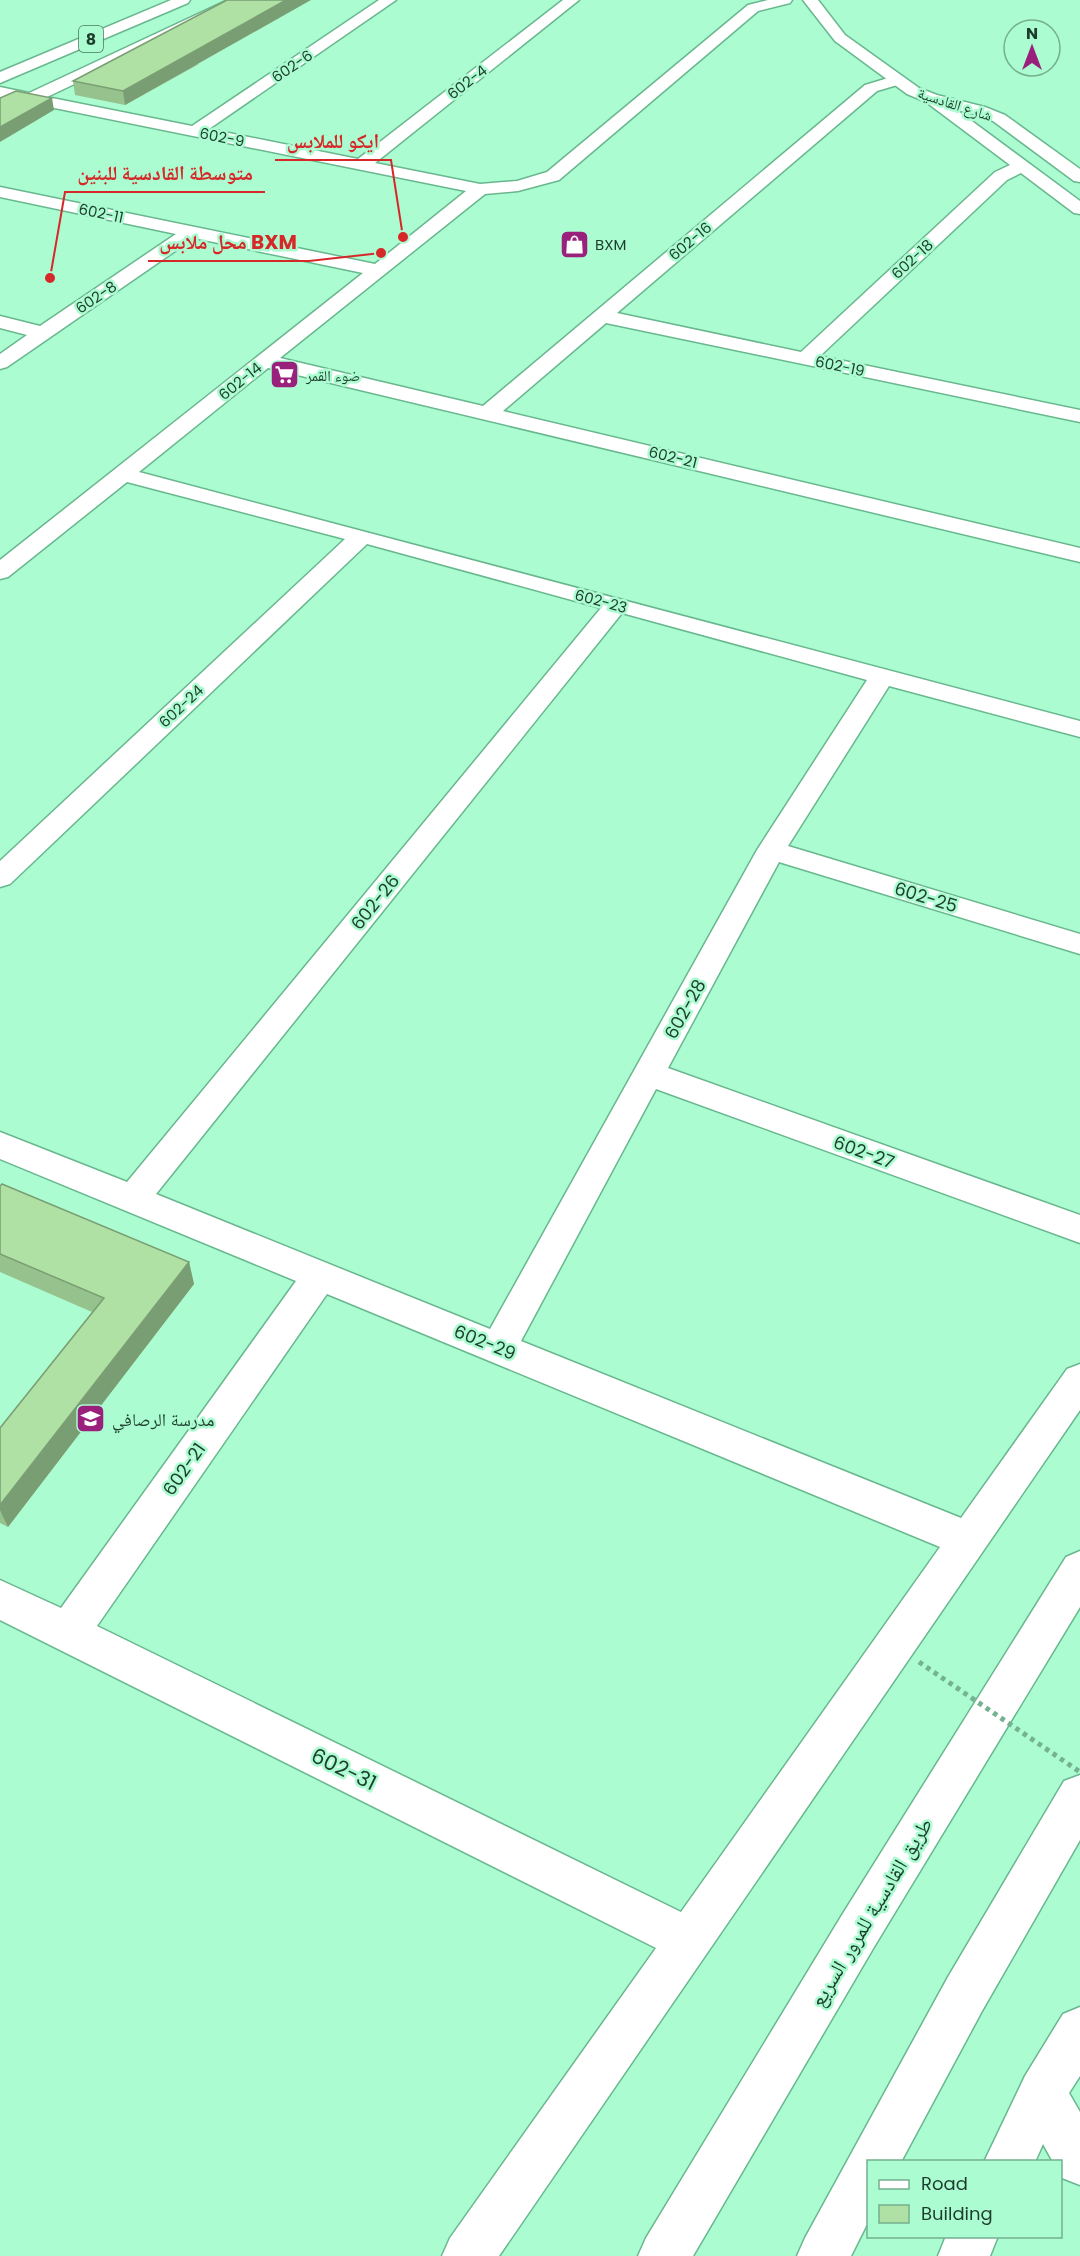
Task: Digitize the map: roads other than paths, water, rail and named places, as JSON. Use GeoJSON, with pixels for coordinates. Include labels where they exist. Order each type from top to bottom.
{"type":"FeatureCollection","features":[{"type":"Feature","properties":{"kind":"main road","name":"8"},"geometry":{"type":"LineString","coordinates":[[0,89],[183,0]]}},
{"type":"Feature","properties":{"kind":"main road"},"geometry":{"type":"LineString","coordinates":[[29,99],[240,0]]}},
{"type":"Feature","properties":{"kind":"main road","name":"602-6"},"geometry":{"type":"LineString","coordinates":[[195,131],[389,0]]}},
{"type":"Feature","properties":{"kind":"main road","name":"602-4"},"geometry":{"type":"LineString","coordinates":[[363,164],[572,0]]}},
{"type":"Feature","properties":{"kind":"main road","name":"602-9"},"geometry":{"type":"LineString","coordinates":[[0,89],[29,99],[480,189],[518,186],[553,176],[753,8],[785,0]]}},
{"type":"Feature","properties":{"kind":"main road","name":"شارع القادسية"},"geometry":{"type":"LineString","coordinates":[[810,0],[840,38],[913,91],[932,99],[968,107],[999,118],[1080,177]]}},
{"type":"Feature","properties":{"kind":"main road","name":"602-16"},"geometry":{"type":"LineString","coordinates":[[488,413],[871,88],[898,80]]}},
{"type":"Feature","properties":{"kind":"main road"},"geometry":{"type":"LineString","coordinates":[[932,99],[1080,209]]}},
{"type":"Feature","properties":{"kind":"main road","name":"602-18"},"geometry":{"type":"LineString","coordinates":[[805,359],[1001,176],[1023,166]]}},
{"type":"Feature","properties":{"kind":"main road","name":"602-14"},"geometry":{"type":"LineString","coordinates":[[0,572],[480,189]]}},
{"type":"Feature","properties":{"kind":"main road","name":"602-11"},"geometry":{"type":"LineString","coordinates":[[5,197],[192,231],[378,270]]}},
{"type":"Feature","properties":{"kind":"main road","name":"602-8"},"geometry":{"type":"LineString","coordinates":[[0,363],[192,231]]}},
{"type":"Feature","properties":{"kind":"main road","name":"602-19"},"geometry":{"type":"LineString","coordinates":[[601,316],[805,359],[1073,409]]}},
{"type":"Feature","properties":{"kind":"main road"},"geometry":{"type":"LineString","coordinates":[[0,322],[43,333]]}},
{"type":"Feature","properties":{"kind":"main road","name":"602-21"},"geometry":{"type":"LineString","coordinates":[[265,361],[1080,555]]}},
{"type":"Feature","properties":{"kind":"main road","name":"602-23"},"geometry":{"type":"LineString","coordinates":[[122,474],[362,536],[1080,729]]}},
{"type":"Feature","properties":{"kind":"main road","name":"602-24"},"geometry":{"type":"LineString","coordinates":[[0,877],[362,536]]}},
{"type":"Feature","properties":{"kind":"main road","name":"602-26"},"geometry":{"type":"LineString","coordinates":[[133,1199],[616,605]]}},
{"type":"Feature","properties":{"kind":"main road","name":"602-28"},"geometry":{"type":"LineString","coordinates":[[498,1348],[771,850],[882,676]]}},
{"type":"Feature","properties":{"kind":"main road","name":"602-25"},"geometry":{"type":"LineString","coordinates":[[771,850],[1080,944]]}},
{"type":"Feature","properties":{"kind":"main road","name":"602-27"},"geometry":{"type":"LineString","coordinates":[[649,1074],[1080,1229]]}},
{"type":"Feature","properties":{"kind":"main road","name":"602-29"},"geometry":{"type":"LineString","coordinates":[[0,1145],[969,1539]]}},
{"type":"Feature","properties":{"kind":"main road","name":"602-21"},"geometry":{"type":"LineString","coordinates":[[68,1632],[320,1275]]}},
{"type":"Feature","properties":{"kind":"main road"},"geometry":{"type":"LineString","coordinates":[[468,2256],[1080,1380]]}},
{"type":"Feature","properties":{"kind":"main road","name":"طريق القادسية للمرور السريع"},"geometry":{"type":"LineString","coordinates":[[664,2256],[858,1931],[1080,1570]]}},
{"type":"Feature","properties":{"kind":"main road","name":"602-31"},"geometry":{"type":"LineString","coordinates":[[0,1599],[689,1940]]}},
{"type":"Feature","properties":{"kind":"main road"},"geometry":{"type":"LineString","coordinates":[[875,2160],[965,1994],[1080,1797]]}},
{"type":"Feature","properties":{"kind":"main road"},"geometry":{"type":"LineString","coordinates":[[1010,2160],[1042,2093],[1080,2031]]}},
{"type":"Feature","properties":{"kind":"main road"},"geometry":{"type":"LineString","coordinates":[[1042,2093],[1080,2160]]}},
{"type":"Feature","properties":{"kind":"main road"},"geometry":{"type":"LineString","coordinates":[[823,2256],[867,2174]]}},
{"type":"Feature","properties":{"kind":"main road"},"geometry":{"type":"LineString","coordinates":[[964,2256],[972,2238]]}},
{"type":"Feature","properties":{"kind":"place","name":"ايكو للملابس"},"geometry":{"type":"Point","coordinates":[403,237]}},
{"type":"Feature","properties":{"kind":"place","name":"BXM"},"geometry":{"type":"Point","coordinates":[574,244]}},
{"type":"Feature","properties":{"kind":"place","name":"محل ملابس BXM"},"geometry":{"type":"Point","coordinates":[381,253]}},
{"type":"Feature","properties":{"kind":"place","name":"متوسطة القادسية للبنين"},"geometry":{"type":"Point","coordinates":[50,278]}},
{"type":"Feature","properties":{"kind":"place","name":"ضوء القمر"},"geometry":{"type":"Point","coordinates":[285,375]}},
{"type":"Feature","properties":{"kind":"place","name":"مدرسة الرصافي"},"geometry":{"type":"Point","coordinates":[91,1419]}}]}
